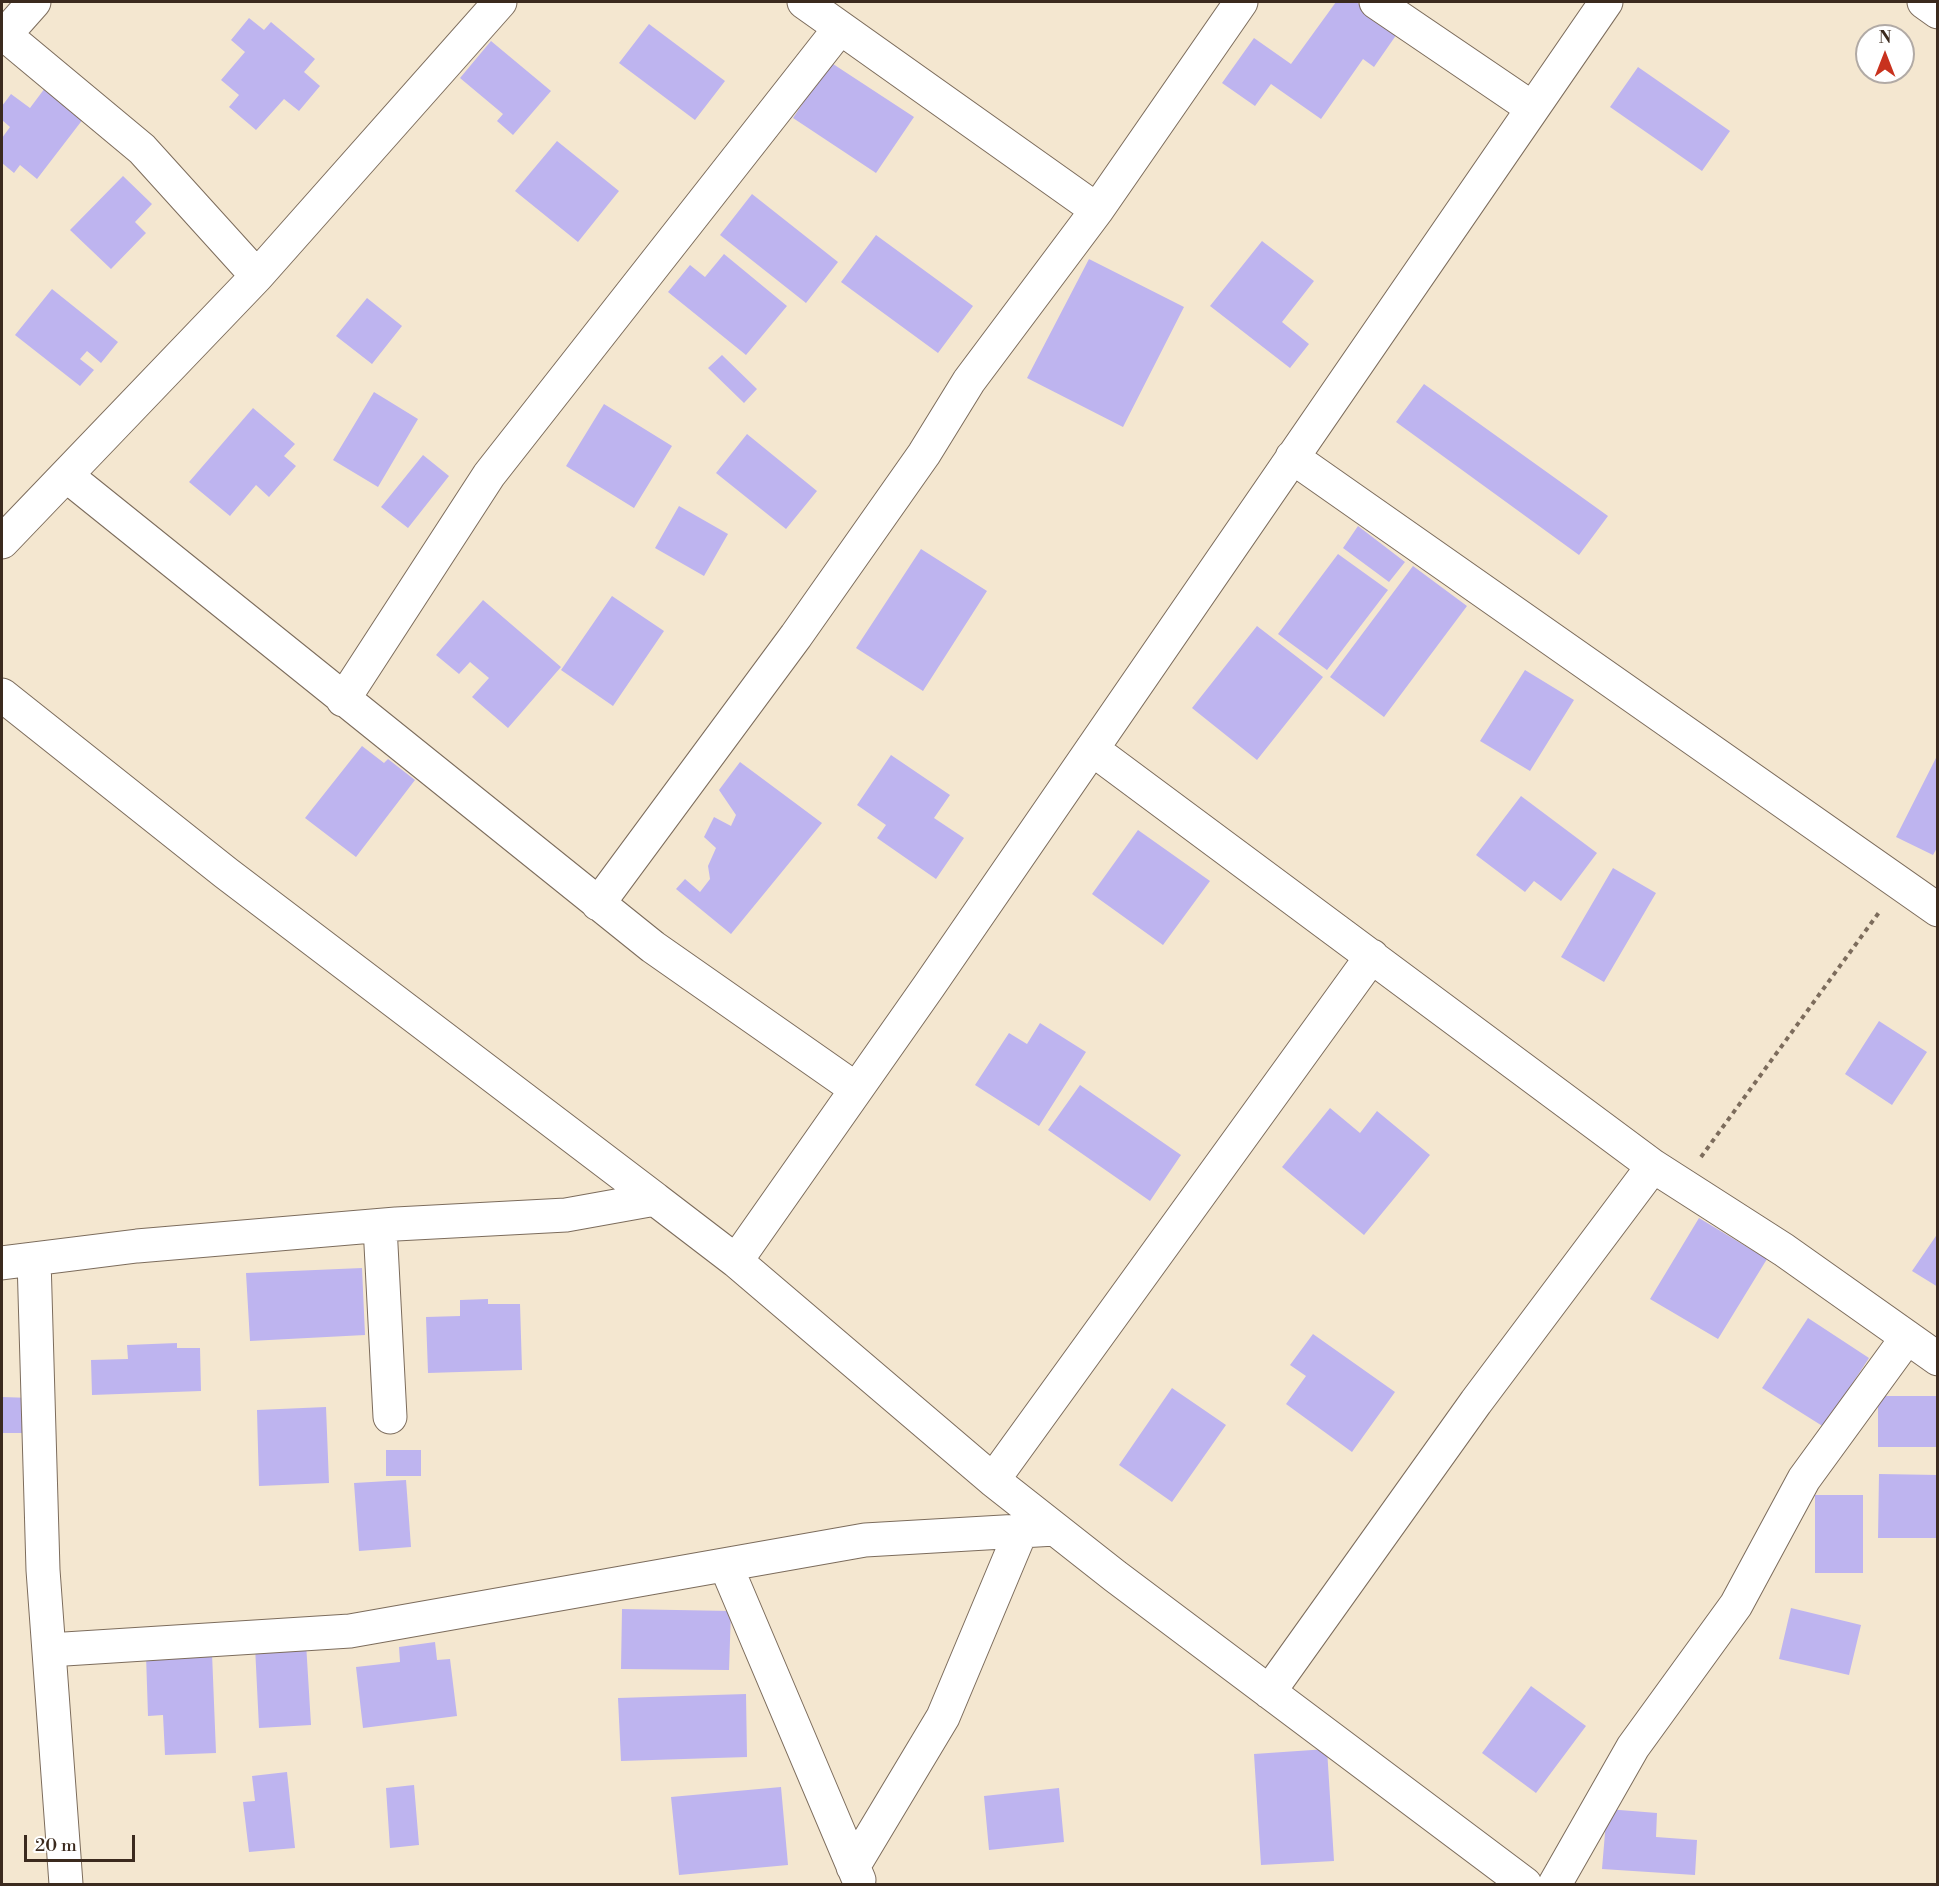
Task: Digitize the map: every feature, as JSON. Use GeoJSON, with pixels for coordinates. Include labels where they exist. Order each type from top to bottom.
{"type":"FeatureCollection","features":[{"type":"Feature","properties":{"kind":"street"},"geometry":{"type":"LineString","coordinates":[[34,2],[3,37],[141,149],[257,276]]}},
{"type":"Feature","properties":{"kind":"street"},"geometry":{"type":"LineString","coordinates":[[2,542],[257,276],[500,2]]}},
{"type":"Feature","properties":{"kind":"street"},"geometry":{"type":"LineString","coordinates":[[804,2],[1096,210]]}},
{"type":"Feature","properties":{"kind":"street"},"geometry":{"type":"LineString","coordinates":[[598,904],[796,636],[924,454],[969,381],[1096,210],[1241,2]]}},
{"type":"Feature","properties":{"kind":"street"},"geometry":{"type":"LineString","coordinates":[[1376,2],[1533,108]]}},
{"type":"Feature","properties":{"kind":"street"},"geometry":{"type":"LineString","coordinates":[[736,1261],[1092,749],[1606,2]]}},
{"type":"Feature","properties":{"kind":"street"},"geometry":{"type":"LineString","coordinates":[[1924,2],[1938,12]]}},
{"type":"Feature","properties":{"kind":"street"},"geometry":{"type":"LineString","coordinates":[[343,700],[489,475],[840,28]]}},
{"type":"Feature","properties":{"kind":"street"},"geometry":{"type":"LineString","coordinates":[[1292,457],[1938,910]]}},
{"type":"Feature","properties":{"kind":"street"},"geometry":{"type":"LineString","coordinates":[[67,476],[653,947],[856,1089]]}},
{"type":"Feature","properties":{"kind":"street"},"geometry":{"type":"LineString","coordinates":[[2,695],[236,880],[736,1261],[993,1480],[1055,1529],[1525,1884]]}},
{"type":"Feature","properties":{"kind":"street"},"geometry":{"type":"LineString","coordinates":[[1092,749],[1653,1166],[1784,1250],[1906,1339],[1938,1359]]}},
{"type":"Feature","properties":{"kind":"street"},"geometry":{"type":"LineString","coordinates":[[993,1480],[1372,956]]}},
{"type":"Feature","properties":{"kind":"street"},"geometry":{"type":"LineString","coordinates":[[1269,1692],[1476,1402],[1653,1166]]}},
{"type":"Feature","properties":{"kind":"street"},"geometry":{"type":"LineString","coordinates":[[2,1263],[137,1246],[380,1226],[566,1215],[655,1199]]}},
{"type":"Feature","properties":{"kind":"street"},"geometry":{"type":"LineString","coordinates":[[380,1226],[390,1418]]}},
{"type":"Feature","properties":{"kind":"street"},"geometry":{"type":"LineString","coordinates":[[34,1259],[44,1570],[66,1884]]}},
{"type":"Feature","properties":{"kind":"street"},"geometry":{"type":"LineString","coordinates":[[1555,1884],[1633,1747],[1736,1605],[1804,1479],[1906,1339]]}},
{"type":"Feature","properties":{"kind":"street"},"geometry":{"type":"LineString","coordinates":[[50,1650],[350,1631],[865,1540],[1055,1529]]}},
{"type":"Feature","properties":{"kind":"street"},"geometry":{"type":"LineString","coordinates":[[857,1876],[943,1717],[1021,1530]]}},
{"type":"Feature","properties":{"kind":"street"},"geometry":{"type":"LineString","coordinates":[[726,1566],[857,1876]]}},
{"type":"Feature","properties":{"kind":"path"},"geometry":{"type":"LineString","coordinates":[[1681,1184],[1900,884]]}},
{"type":"Feature","properties":{"kind":"building"},"geometry":{"type":"Polygon","coordinates":[[[1336,2],[1356,2],[1399,31],[1374,67],[1363,59],[1321,119],[1271,84],[1255,106],[1222,83],[1254,38],[1291,64],[1336,2]]]}},
{"type":"Feature","properties":{"kind":"building"},"geometry":{"type":"Polygon","coordinates":[[[249,18],[264,30],[271,22],[315,59],[304,72],[320,86],[299,111],[284,99],[256,130],[229,107],[239,95],[221,80],[245,52],[231,40],[249,18]]]}},
{"type":"Feature","properties":{"kind":"building"},"geometry":{"type":"Polygon","coordinates":[[[649,24],[725,81],[695,120],[619,63],[649,24]]]}},
{"type":"Feature","properties":{"kind":"building"},"geometry":{"type":"Polygon","coordinates":[[[491,41],[551,91],[513,135],[497,121],[503,114],[460,78],[491,41]]]}},
{"type":"Feature","properties":{"kind":"building"},"geometry":{"type":"Polygon","coordinates":[[[830,62],[914,117],[876,173],[793,118],[830,62]]]}},
{"type":"Feature","properties":{"kind":"building"},"geometry":{"type":"Polygon","coordinates":[[[1638,67],[1730,131],[1702,171],[1610,107],[1638,67]]]}},
{"type":"Feature","properties":{"kind":"building"},"geometry":{"type":"Polygon","coordinates":[[[51,80],[90,110],[37,179],[20,165],[14,173],[2,163],[2,138],[10,127],[2,120],[2,106],[11,94],[30,108],[51,80]]]}},
{"type":"Feature","properties":{"kind":"building"},"geometry":{"type":"Polygon","coordinates":[[[557,141],[619,191],[578,242],[515,191],[557,141]]]}},
{"type":"Feature","properties":{"kind":"building"},"geometry":{"type":"Polygon","coordinates":[[[123,176],[152,204],[135,222],[146,233],[111,269],[70,230],[123,176]]]}},
{"type":"Feature","properties":{"kind":"building"},"geometry":{"type":"Polygon","coordinates":[[[752,194],[838,262],[806,303],[720,235],[752,194]]]}},
{"type":"Feature","properties":{"kind":"building"},"geometry":{"type":"Polygon","coordinates":[[[876,235],[973,306],[938,353],[841,282],[876,235]]]}},
{"type":"Feature","properties":{"kind":"building"},"geometry":{"type":"Polygon","coordinates":[[[1262,241],[1314,281],[1282,322],[1309,344],[1290,368],[1210,306],[1262,241]]]}},
{"type":"Feature","properties":{"kind":"building"},"geometry":{"type":"Polygon","coordinates":[[[724,254],[787,306],[746,355],[668,292],[690,265],[705,277],[724,254]]]}},
{"type":"Feature","properties":{"kind":"building"},"geometry":{"type":"Polygon","coordinates":[[[1089,259],[1184,307],[1123,427],[1027,378],[1089,259]]]}},
{"type":"Feature","properties":{"kind":"building"},"geometry":{"type":"Polygon","coordinates":[[[52,289],[118,342],[101,363],[87,351],[80,359],[94,370],[80,386],[15,335],[52,289]]]}},
{"type":"Feature","properties":{"kind":"building"},"geometry":{"type":"Polygon","coordinates":[[[367,298],[402,326],[372,364],[336,336],[367,298]]]}},
{"type":"Feature","properties":{"kind":"building"},"geometry":{"type":"Polygon","coordinates":[[[722,355],[757,389],[744,403],[708,368],[722,355]]]}},
{"type":"Feature","properties":{"kind":"building"},"geometry":{"type":"Polygon","coordinates":[[[1424,384],[1608,516],[1579,555],[1396,422],[1424,384]]]}},
{"type":"Feature","properties":{"kind":"building"},"geometry":{"type":"Polygon","coordinates":[[[374,392],[418,419],[378,487],[333,460],[374,392]]]}},
{"type":"Feature","properties":{"kind":"building"},"geometry":{"type":"Polygon","coordinates":[[[604,404],[672,446],[634,508],[566,466],[604,404]]]}},
{"type":"Feature","properties":{"kind":"building"},"geometry":{"type":"Polygon","coordinates":[[[253,408],[295,444],[284,456],[296,466],[269,497],[256,485],[230,516],[189,482],[253,408]]]}},
{"type":"Feature","properties":{"kind":"building"},"geometry":{"type":"Polygon","coordinates":[[[747,434],[817,491],[786,529],[716,473],[747,434]]]}},
{"type":"Feature","properties":{"kind":"building"},"geometry":{"type":"Polygon","coordinates":[[[423,455],[449,476],[408,528],[381,507],[423,455]]]}},
{"type":"Feature","properties":{"kind":"building"},"geometry":{"type":"Polygon","coordinates":[[[679,506],[728,534],[704,576],[655,548],[679,506]]]}},
{"type":"Feature","properties":{"kind":"building"},"geometry":{"type":"Polygon","coordinates":[[[1358,526],[1405,562],[1389,582],[1343,548],[1358,526]]]}},
{"type":"Feature","properties":{"kind":"building"},"geometry":{"type":"Polygon","coordinates":[[[921,549],[987,591],[923,691],[856,648],[921,549]]]}},
{"type":"Feature","properties":{"kind":"building"},"geometry":{"type":"Polygon","coordinates":[[[1338,554],[1388,590],[1327,670],[1278,634],[1338,554]]]}},
{"type":"Feature","properties":{"kind":"building"},"geometry":{"type":"Polygon","coordinates":[[[1413,566],[1467,606],[1384,717],[1330,677],[1413,566]]]}},
{"type":"Feature","properties":{"kind":"building"},"geometry":{"type":"Polygon","coordinates":[[[612,596],[664,631],[613,706],[561,670],[612,596]]]}},
{"type":"Feature","properties":{"kind":"building"},"geometry":{"type":"Polygon","coordinates":[[[483,600],[561,667],[508,728],[472,697],[489,678],[470,662],[459,674],[436,655],[483,600]]]}},
{"type":"Feature","properties":{"kind":"building"},"geometry":{"type":"Polygon","coordinates":[[[1257,626],[1323,677],[1257,760],[1192,708],[1257,626]]]}},
{"type":"Feature","properties":{"kind":"building"},"geometry":{"type":"Polygon","coordinates":[[[1525,670],[1574,700],[1530,771],[1480,741],[1525,670]]]}},
{"type":"Feature","properties":{"kind":"building"},"geometry":{"type":"Polygon","coordinates":[[[362,746],[384,763],[388,759],[415,780],[356,857],[305,818],[362,746]]]}},
{"type":"Feature","properties":{"kind":"building"},"geometry":{"type":"Polygon","coordinates":[[[1938,754],[1938,846],[1933,855],[1896,837],[1938,754]]]}},
{"type":"Feature","properties":{"kind":"building"},"geometry":{"type":"Polygon","coordinates":[[[891,755],[950,795],[934,818],[964,838],[936,879],[877,838],[886,825],[857,805],[891,755]]]}},
{"type":"Feature","properties":{"kind":"building"},"geometry":{"type":"Polygon","coordinates":[[[740,762],[822,823],[731,934],[676,889],[685,879],[700,892],[710,879],[708,866],[716,848],[704,837],[714,817],[731,826],[736,815],[719,790],[740,762]]]}},
{"type":"Feature","properties":{"kind":"building"},"geometry":{"type":"Polygon","coordinates":[[[1521,796],[1597,853],[1561,901],[1534,881],[1525,892],[1476,855],[1521,796]]]}},
{"type":"Feature","properties":{"kind":"building"},"geometry":{"type":"Polygon","coordinates":[[[1138,830],[1210,881],[1163,945],[1092,894],[1138,830]]]}},
{"type":"Feature","properties":{"kind":"building"},"geometry":{"type":"Polygon","coordinates":[[[1613,868],[1656,893],[1604,982],[1561,957],[1613,868]]]}},
{"type":"Feature","properties":{"kind":"building"},"geometry":{"type":"Polygon","coordinates":[[[1879,1021],[1927,1052],[1892,1105],[1845,1074],[1879,1021]]]}},
{"type":"Feature","properties":{"kind":"building"},"geometry":{"type":"Polygon","coordinates":[[[1040,1023],[1086,1052],[1039,1126],[975,1085],[1009,1033],[1027,1044],[1040,1023]]]}},
{"type":"Feature","properties":{"kind":"building"},"geometry":{"type":"Polygon","coordinates":[[[1080,1085],[1181,1155],[1150,1201],[1048,1130],[1080,1085]]]}},
{"type":"Feature","properties":{"kind":"building"},"geometry":{"type":"Polygon","coordinates":[[[1330,1108],[1360,1133],[1377,1111],[1430,1155],[1364,1235],[1282,1167],[1330,1108]]]}},
{"type":"Feature","properties":{"kind":"building"},"geometry":{"type":"Polygon","coordinates":[[[1699,1218],[1767,1259],[1718,1339],[1650,1299],[1699,1218]]]}},
{"type":"Feature","properties":{"kind":"building"},"geometry":{"type":"Polygon","coordinates":[[[1938,1233],[1938,1287],[1912,1271],[1938,1233]]]}},
{"type":"Feature","properties":{"kind":"building"},"geometry":{"type":"Polygon","coordinates":[[[362,1268],[365,1335],[250,1341],[246,1273],[362,1268]]]}},
{"type":"Feature","properties":{"kind":"building"},"geometry":{"type":"Polygon","coordinates":[[[488,1299],[488,1304],[520,1304],[522,1370],[428,1373],[426,1317],[460,1316],[460,1300],[488,1299]]]}},
{"type":"Feature","properties":{"kind":"building"},"geometry":{"type":"Polygon","coordinates":[[[1808,1318],[1869,1358],[1824,1427],[1762,1388],[1808,1318]]]}},
{"type":"Feature","properties":{"kind":"building"},"geometry":{"type":"Polygon","coordinates":[[[1313,1334],[1395,1392],[1352,1452],[1286,1404],[1306,1376],[1290,1365],[1313,1334]]]}},
{"type":"Feature","properties":{"kind":"building"},"geometry":{"type":"Polygon","coordinates":[[[177,1343],[177,1348],[200,1348],[201,1391],[92,1395],[91,1360],[128,1359],[127,1345],[177,1343]]]}},
{"type":"Feature","properties":{"kind":"building"},"geometry":{"type":"Polygon","coordinates":[[[1172,1388],[1226,1425],[1172,1502],[1119,1465],[1172,1388]]]}},
{"type":"Feature","properties":{"kind":"building"},"geometry":{"type":"Polygon","coordinates":[[[1878,1396],[1936,1396],[1936,1447],[1878,1447],[1878,1396]]]}},
{"type":"Feature","properties":{"kind":"building"},"geometry":{"type":"Polygon","coordinates":[[[2,1397],[32,1398],[31,1433],[2,1433],[2,1397]]]}},
{"type":"Feature","properties":{"kind":"building"},"geometry":{"type":"Polygon","coordinates":[[[326,1407],[329,1483],[259,1486],[257,1410],[326,1407]]]}},
{"type":"Feature","properties":{"kind":"building"},"geometry":{"type":"Polygon","coordinates":[[[386,1450],[421,1450],[421,1476],[386,1476],[386,1450]]]}},
{"type":"Feature","properties":{"kind":"building"},"geometry":{"type":"Polygon","coordinates":[[[1879,1474],[1938,1475],[1938,1538],[1878,1538],[1879,1474]]]}},
{"type":"Feature","properties":{"kind":"building"},"geometry":{"type":"Polygon","coordinates":[[[406,1480],[411,1547],[359,1551],[354,1483],[406,1480]]]}},
{"type":"Feature","properties":{"kind":"building"},"geometry":{"type":"Polygon","coordinates":[[[1815,1495],[1863,1495],[1863,1573],[1815,1573],[1815,1495]]]}},
{"type":"Feature","properties":{"kind":"building"},"geometry":{"type":"Polygon","coordinates":[[[1791,1608],[1861,1625],[1849,1675],[1779,1659],[1791,1608]]]}},
{"type":"Feature","properties":{"kind":"building"},"geometry":{"type":"Polygon","coordinates":[[[622,1609],[731,1611],[729,1670],[621,1669],[622,1609]]]}},
{"type":"Feature","properties":{"kind":"building"},"geometry":{"type":"Polygon","coordinates":[[[435,1642],[437,1660],[450,1659],[457,1716],[363,1728],[356,1667],[400,1662],[399,1647],[435,1642]]]}},
{"type":"Feature","properties":{"kind":"building"},"geometry":{"type":"Polygon","coordinates":[[[306,1643],[311,1725],[259,1728],[255,1646],[306,1643]]]}},
{"type":"Feature","properties":{"kind":"building"},"geometry":{"type":"Polygon","coordinates":[[[212,1653],[216,1753],[165,1755],[163,1715],[148,1716],[146,1655],[212,1653]]]}},
{"type":"Feature","properties":{"kind":"building"},"geometry":{"type":"Polygon","coordinates":[[[1531,1686],[1586,1726],[1536,1793],[1482,1753],[1531,1686]]]}},
{"type":"Feature","properties":{"kind":"building"},"geometry":{"type":"Polygon","coordinates":[[[746,1694],[747,1757],[621,1761],[618,1698],[746,1694]]]}},
{"type":"Feature","properties":{"kind":"building"},"geometry":{"type":"Polygon","coordinates":[[[1327,1749],[1334,1861],[1261,1865],[1254,1754],[1327,1749]]]}},
{"type":"Feature","properties":{"kind":"building"},"geometry":{"type":"Polygon","coordinates":[[[287,1772],[295,1848],[249,1852],[243,1802],[255,1801],[252,1776],[287,1772]]]}},
{"type":"Feature","properties":{"kind":"building"},"geometry":{"type":"Polygon","coordinates":[[[414,1785],[419,1845],[390,1848],[386,1788],[414,1785]]]}},
{"type":"Feature","properties":{"kind":"building"},"geometry":{"type":"Polygon","coordinates":[[[781,1787],[788,1865],[679,1875],[671,1797],[781,1787]]]}},
{"type":"Feature","properties":{"kind":"building"},"geometry":{"type":"Polygon","coordinates":[[[1059,1788],[1064,1842],[989,1850],[984,1796],[1059,1788]]]}},
{"type":"Feature","properties":{"kind":"building"},"geometry":{"type":"Polygon","coordinates":[[[1607,1809],[1657,1813],[1656,1837],[1697,1840],[1695,1875],[1602,1869],[1607,1809]]]}}]}
